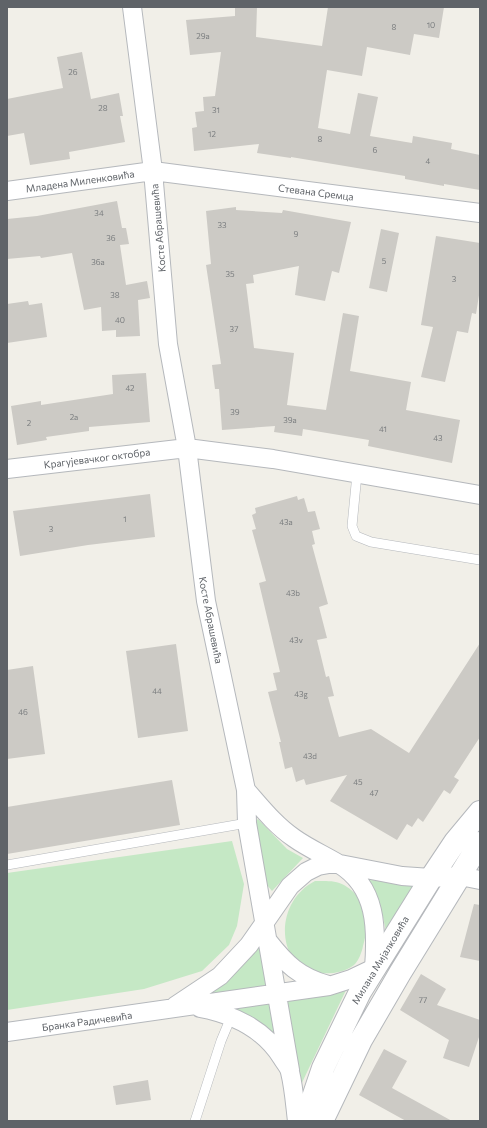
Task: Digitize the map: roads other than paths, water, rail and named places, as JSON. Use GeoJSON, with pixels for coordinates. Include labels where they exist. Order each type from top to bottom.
{"type":"FeatureCollection","features":[{"type":"Feature","properties":{"kind":"street","name":"Косте Абрашевића"},"geometry":{"type":"LineString","coordinates":[[132,7],[153,171],[168,344],[187,448],[206,600],[246,790],[247,823],[265,931],[278,994],[297,1121]]}},
{"type":"Feature","properties":{"kind":"street","name":"Младена Миленковића"},"geometry":{"type":"LineString","coordinates":[[7,191],[153,171]]}},
{"type":"Feature","properties":{"kind":"street","name":"Стевана Сремца"},"geometry":{"type":"LineString","coordinates":[[153,171],[480,213]]}},
{"type":"Feature","properties":{"kind":"street","name":"Крагујевачког октобра"},"geometry":{"type":"LineString","coordinates":[[7,469],[187,448]]}},
{"type":"Feature","properties":{"kind":"street"},"geometry":{"type":"LineString","coordinates":[[187,448],[272,459],[480,496]]}},
{"type":"Feature","properties":{"kind":"street"},"geometry":{"type":"LineString","coordinates":[[246,790],[275,822],[293,838],[340,864],[360,883],[368,896],[374,912],[377,936],[374,968],[361,1040]]}},
{"type":"Feature","properties":{"kind":"street"},"geometry":{"type":"LineString","coordinates":[[474,866],[468,844],[470,831],[477,815]]}},
{"type":"Feature","properties":{"kind":"street","name":"Милана Мијалковића"},"geometry":{"type":"LineString","coordinates":[[304,1121],[323,1068],[344,1023],[374,968],[455,842],[477,815]]}},
{"type":"Feature","properties":{"kind":"street"},"geometry":{"type":"LineString","coordinates":[[167,1010],[196,993],[220,976],[249,945],[265,931],[290,886],[306,872],[318,866],[340,864],[371,871],[431,878],[474,866]]}},
{"type":"Feature","properties":{"kind":"street"},"geometry":{"type":"LineString","coordinates":[[322,1121],[361,1040],[426,932],[474,866]]}},
{"type":"Feature","properties":{"kind":"street"},"geometry":{"type":"LineString","coordinates":[[265,931],[288,964],[300,975],[312,981],[329,986],[351,979],[374,968],[413,943],[426,932]]}},
{"type":"Feature","properties":{"kind":"street","name":"Бранка Радичевића"},"geometry":{"type":"LineString","coordinates":[[7,1032],[329,986]]}},
{"type":"Feature","properties":{"kind":"street"},"geometry":{"type":"LineString","coordinates":[[191,1006],[231,1017],[250,1026],[278,1051],[290,1070]]}},
{"type":"Feature","properties":{"kind":"lane"},"geometry":{"type":"LineString","coordinates":[[357,474],[352,526],[356,536],[372,542],[480,560]]}},
{"type":"Feature","properties":{"kind":"lane"},"geometry":{"type":"LineString","coordinates":[[7,865],[247,823]]}},
{"type":"Feature","properties":{"kind":"lane"},"geometry":{"type":"LineString","coordinates":[[195,1121],[221,1041],[231,1017]]}}]}
